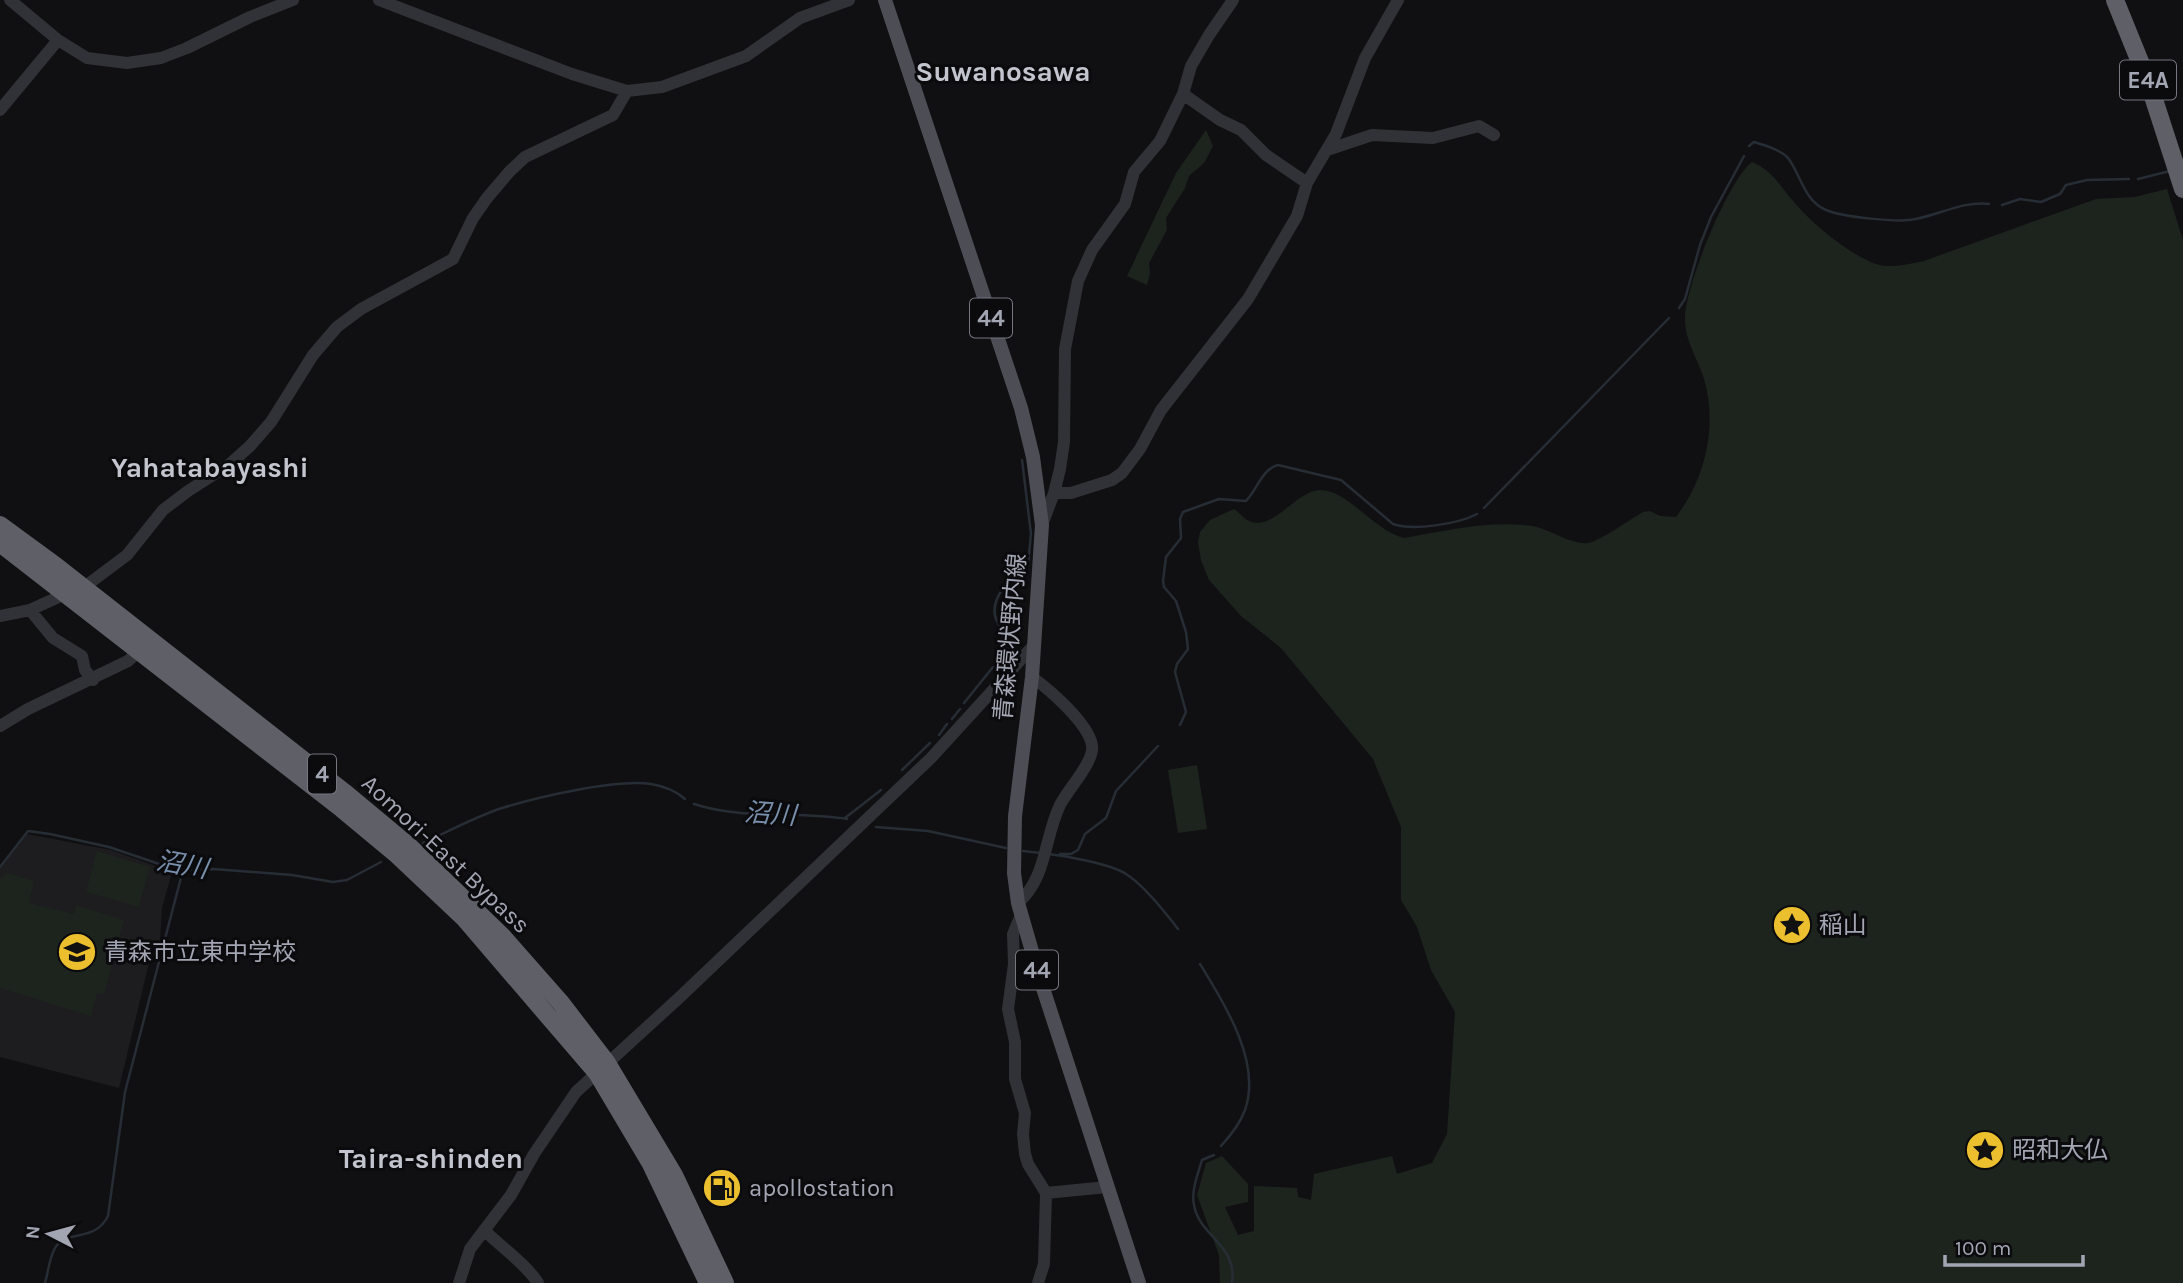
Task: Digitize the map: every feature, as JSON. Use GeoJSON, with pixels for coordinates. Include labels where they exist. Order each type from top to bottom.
{"type":"FeatureCollection","features":[{"type":"Feature","properties":{"kind":"highway","name":"E4A"},"geometry":{"type":"LineString","coordinates":[[2115,0],[2149,84],[2182,187]]}},
{"type":"Feature","properties":{"kind":"highway","name":"Aomori-East Bypass"},"geometry":{"type":"LineString","coordinates":[[0,525],[344,792],[410,847],[502,936],[561,1003],[674,1175],[725,1283]]}},
{"type":"Feature","properties":{"kind":"highway","name":"Aomori-East Bypass"},"geometry":{"type":"LineString","coordinates":[[0,544],[342,809],[395,853],[464,918],[602,1068],[651,1164],[706,1282]]}},
{"type":"Feature","properties":{"kind":"main road","name":"青森環状野内線"},"geometry":{"type":"LineString","coordinates":[[885,0],[1021,408],[1033,457],[1042,525],[1032,677],[1013,847],[1020,909],[1040,979],[1139,1283]]}},
{"type":"Feature","properties":{"kind":"street"},"geometry":{"type":"LineString","coordinates":[[10,0],[58,40],[87,58],[127,62],[161,58],[293,0]]}},
{"type":"Feature","properties":{"kind":"street"},"geometry":{"type":"LineString","coordinates":[[379,0],[572,74],[627,91],[662,87],[746,56],[800,18],[849,0]]}},
{"type":"Feature","properties":{"kind":"street"},"geometry":{"type":"LineString","coordinates":[[1042,525],[1055,493],[1064,442],[1065,349],[1078,281],[1093,250],[1125,204],[1134,172],[1160,141],[1182,94],[1191,66],[1233,0]]}},
{"type":"Feature","properties":{"kind":"street"},"geometry":{"type":"LineString","coordinates":[[1055,493],[1080,491],[1112,480],[1122,473],[1140,449],[1161,410],[1255,288],[1297,216],[1307,183],[1336,134],[1371,47],[1398,0]]}},
{"type":"Feature","properties":{"kind":"street"},"geometry":{"type":"LineString","coordinates":[[0,110],[58,40]]}},
{"type":"Feature","properties":{"kind":"street"},"geometry":{"type":"LineString","coordinates":[[0,616],[30,610],[83,588],[127,555],[163,510],[230,464],[250,446],[271,422],[313,355],[337,327],[361,309],[453,259],[480,208],[510,171],[525,157],[612,116],[627,91]]}},
{"type":"Feature","properties":{"kind":"street"},"geometry":{"type":"LineString","coordinates":[[1182,94],[1220,120],[1241,130],[1266,155],[1307,183]]}},
{"type":"Feature","properties":{"kind":"street"},"geometry":{"type":"LineString","coordinates":[[1327,150],[1372,135],[1433,138],[1479,126],[1494,135]]}},
{"type":"Feature","properties":{"kind":"street"},"geometry":{"type":"LineString","coordinates":[[30,610],[53,638],[82,656],[85,670],[93,680]]}},
{"type":"Feature","properties":{"kind":"street"},"geometry":{"type":"LineString","coordinates":[[459,1283],[470,1249],[512,1195],[534,1154],[576,1091],[680,997],[931,758],[1034,645]]}},
{"type":"Feature","properties":{"kind":"street"},"geometry":{"type":"LineString","coordinates":[[0,726],[28,709],[128,662],[138,652]]}},
{"type":"Feature","properties":{"kind":"street"},"geometry":{"type":"LineString","coordinates":[[1032,677],[1052,691],[1068,708],[1091,740],[1093,750],[1090,761],[1069,788],[1058,809],[1038,877],[1020,909],[1013,934],[1014,964],[1007,998],[1015,1042],[1015,1079],[1025,1113],[1025,1154],[1046,1193],[1044,1264],[1038,1283]]}},
{"type":"Feature","properties":{"kind":"street"},"geometry":{"type":"LineString","coordinates":[[1046,1193],[1107,1187]]}},
{"type":"Feature","properties":{"kind":"street"},"geometry":{"type":"LineString","coordinates":[[484,1230],[516,1261],[530,1269],[538,1283]]}},
{"type":"Feature","properties":{"kind":"shaded area"},"geometry":{"type":"Polygon","coordinates":[[[1206,130],[1213,146],[1204,163],[1189,176],[1185,188],[1166,218],[1167,230],[1149,263],[1147,285],[1127,276],[1176,173],[1206,130]]]}},
{"type":"Feature","properties":{"kind":"shaded area"},"geometry":{"type":"Polygon","coordinates":[[[1752,162],[1770,174],[1801,210],[1832,238],[1866,260],[1888,266],[1924,261],[2096,199],[2135,197],[2167,189],[2183,240],[2183,1283],[1220,1283],[1219,1255],[1197,1195],[1206,1163],[1222,1156],[1248,1184],[1248,1202],[1225,1207],[1238,1235],[1254,1231],[1254,1186],[1297,1188],[1298,1197],[1311,1200],[1314,1174],[1392,1156],[1397,1174],[1432,1163],[1447,1134],[1455,1012],[1431,970],[1417,927],[1401,900],[1401,827],[1373,759],[1281,648],[1241,616],[1209,580],[1201,560],[1198,542],[1200,532],[1210,520],[1234,509],[1247,520],[1256,523],[1265,521],[1302,497],[1320,490],[1341,496],[1382,527],[1404,538],[1500,524],[1532,526],[1585,543],[1603,537],[1643,512],[1676,517],[1695,486],[1701,469],[1710,415],[1704,379],[1685,326],[1687,303],[1700,260],[1720,211],[1742,173],[1752,162]]]}},
{"type":"Feature","properties":{"kind":"shaded area"},"geometry":{"type":"Polygon","coordinates":[[[1197,765],[1207,829],[1178,833],[1168,770],[1197,765]]]}},
{"type":"Feature","properties":{"kind":"shaded area","name":"青森市立東中学校"},"geometry":{"type":"Polygon","coordinates":[[[27,834],[111,850],[172,872],[162,908],[160,941],[149,963],[119,1088],[0,1057],[0,868],[27,834]]]}},
{"type":"Feature","properties":{"kind":"shaded area"},"geometry":{"type":"Polygon","coordinates":[[[97,851],[150,867],[139,907],[86,892],[97,851]]]}},
{"type":"Feature","properties":{"kind":"shaded area"},"geometry":{"type":"Polygon","coordinates":[[[7,873],[34,881],[29,903],[74,914],[76,905],[124,920],[104,994],[97,993],[91,1016],[0,988],[0,878],[7,873]]]}},
{"type":"Feature","properties":{"kind":"waterway"},"geometry":{"type":"LineString","coordinates":[[1749,146],[1754,142],[1785,155],[1813,200],[1834,213],[1871,219],[1908,220],[1961,206],[1989,204]]}},
{"type":"Feature","properties":{"kind":"waterway"},"geometry":{"type":"LineString","coordinates":[[1679,308],[1685,299],[1711,217],[1744,156]]}},
{"type":"Feature","properties":{"kind":"waterway"},"geometry":{"type":"LineString","coordinates":[[2138,179],[2170,171]]}},
{"type":"Feature","properties":{"kind":"waterway"},"geometry":{"type":"LineString","coordinates":[[2002,205],[2020,199],[2041,202],[2060,194],[2066,185],[2087,180],[2129,179]]}},
{"type":"Feature","properties":{"kind":"waterway"},"geometry":{"type":"LineString","coordinates":[[1484,508],[1669,318]]}},
{"type":"Feature","properties":{"kind":"waterway"},"geometry":{"type":"LineString","coordinates":[[1000,659],[1009,650],[996,619],[996,603],[1003,588],[1028,564],[1031,534],[1022,460]]}},
{"type":"Feature","properties":{"kind":"waterway"},"geometry":{"type":"LineString","coordinates":[[1180,725],[1186,712],[1175,672],[1177,664],[1188,649],[1186,632],[1176,601],[1164,587],[1163,581],[1166,557],[1181,538],[1180,519],[1183,512],[1219,499],[1246,501],[1264,475],[1278,465],[1341,480],[1393,524],[1412,527],[1435,525],[1459,521],[1477,514]]}},
{"type":"Feature","properties":{"kind":"waterway"},"geometry":{"type":"LineString","coordinates":[[964,703],[993,667]]}},
{"type":"Feature","properties":{"kind":"waterway"},"geometry":{"type":"LineString","coordinates":[[952,719],[960,709]]}},
{"type":"Feature","properties":{"kind":"waterway"},"geometry":{"type":"LineString","coordinates":[[939,735],[947,724]]}},
{"type":"Feature","properties":{"kind":"waterway"},"geometry":{"type":"LineString","coordinates":[[902,770],[930,743]]}},
{"type":"Feature","properties":{"kind":"waterway"},"geometry":{"type":"LineString","coordinates":[[1060,854],[1071,854],[1078,850],[1085,834],[1106,818],[1116,791],[1158,746]]}},
{"type":"Feature","properties":{"kind":"waterway","name":"沼川"},"geometry":{"type":"LineString","coordinates":[[423,843],[502,808],[576,790],[618,784],[651,784],[669,789],[685,799]]}},
{"type":"Feature","properties":{"kind":"waterway"},"geometry":{"type":"LineString","coordinates":[[845,818],[881,790]]}},
{"type":"Feature","properties":{"kind":"waterway","name":"沼川"},"geometry":{"type":"LineString","coordinates":[[694,804],[750,814],[847,819]]}},
{"type":"Feature","properties":{"kind":"waterway","name":"沼川"},"geometry":{"type":"LineString","coordinates":[[876,827],[928,831],[1006,848]]}},
{"type":"Feature","properties":{"kind":"waterway","name":"沼川"},"geometry":{"type":"LineString","coordinates":[[0,867],[28,831],[109,847],[177,870],[213,869],[292,875],[333,882],[347,880],[381,862]]}},
{"type":"Feature","properties":{"kind":"waterway","name":"沼川"},"geometry":{"type":"LineString","coordinates":[[1023,851],[1041,853]]}},
{"type":"Feature","properties":{"kind":"waterway"},"geometry":{"type":"LineString","coordinates":[[1048,854],[1099,864],[1126,874],[1147,892],[1178,929]]}},
{"type":"Feature","properties":{"kind":"waterway"},"geometry":{"type":"LineString","coordinates":[[45,1283],[52,1254],[59,1243],[95,1230],[108,1216],[125,1092],[183,870]]}},
{"type":"Feature","properties":{"kind":"waterway"},"geometry":{"type":"LineString","coordinates":[[1200,964],[1238,1034],[1249,1072],[1245,1110],[1241,1120],[1221,1146]]}},
{"type":"Feature","properties":{"kind":"waterway"},"geometry":{"type":"LineString","coordinates":[[1214,1155],[1202,1160],[1193,1199],[1197,1216],[1229,1259],[1232,1283]]}},
{"type":"Feature","properties":{"kind":"place","name":"稲山"},"geometry":{"type":"Point","coordinates":[1792,925]}},
{"type":"Feature","properties":{"kind":"place","name":"青森市立東中学校"},"geometry":{"type":"Point","coordinates":[77,952]}},
{"type":"Feature","properties":{"kind":"place","name":"昭和大仏"},"geometry":{"type":"Point","coordinates":[1985,1150]}},
{"type":"Feature","properties":{"kind":"place","name":"apollostation"},"geometry":{"type":"Point","coordinates":[722,1188]}},
{"type":"Feature","properties":{"kind":"district","name":"Suwanosawa"},"geometry":{"type":"Point","coordinates":[1003,71]}},
{"type":"Feature","properties":{"kind":"district","name":"Yahatabayashi"},"geometry":{"type":"Point","coordinates":[210,467]}},
{"type":"Feature","properties":{"kind":"district","name":"Taira-shinden"},"geometry":{"type":"Point","coordinates":[431,1158]}}]}
